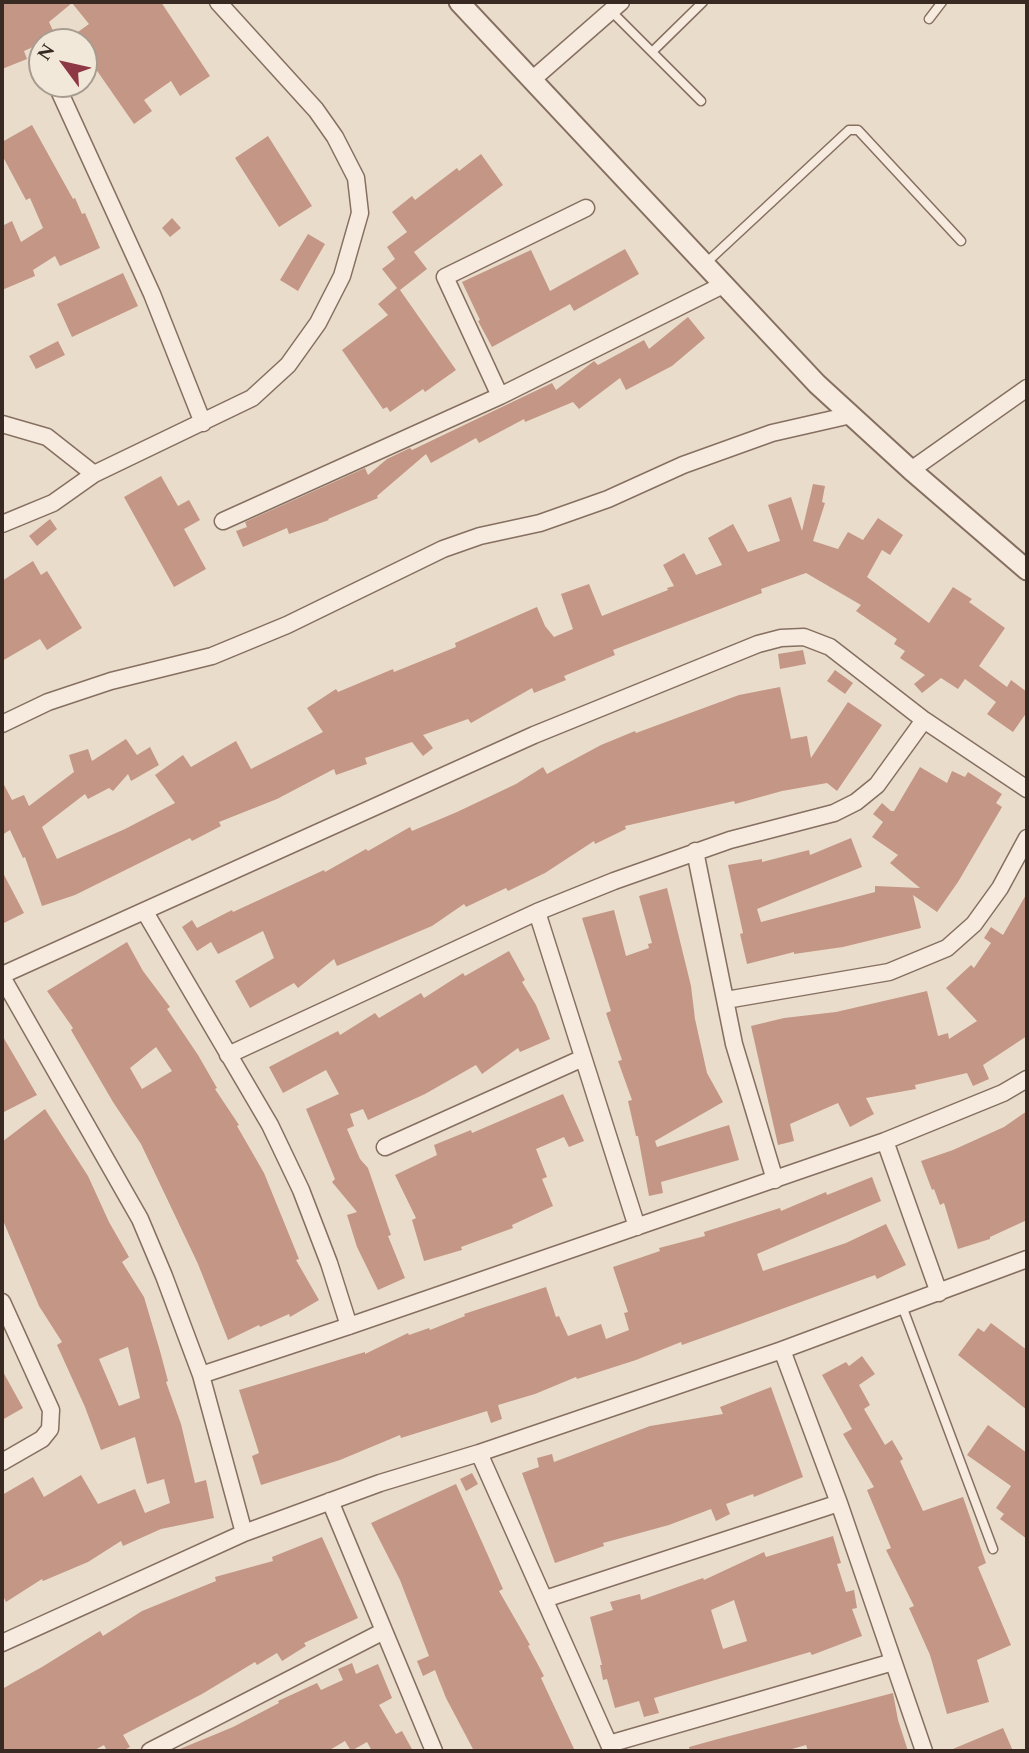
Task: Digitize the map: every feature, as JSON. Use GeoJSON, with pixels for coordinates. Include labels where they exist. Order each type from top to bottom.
{"type":"FeatureCollection","features":[{"type":"Feature","properties":{"kind":"street"},"geometry":{"type":"LineString","coordinates":[[2,524],[52,503],[94,474],[252,398],[288,365],[318,323],[342,276],[360,213],[356,178],[335,137],[316,110],[218,2]]}},
{"type":"Feature","properties":{"kind":"street"},"geometry":{"type":"LineString","coordinates":[[459,2],[817,384],[1027,570]]}},
{"type":"Feature","properties":{"kind":"street"},"geometry":{"type":"LineString","coordinates":[[533,79],[616,7]]}},
{"type":"Feature","properties":{"kind":"street"},"geometry":{"type":"LineString","coordinates":[[62,98],[152,294],[203,423]]}},
{"type":"Feature","properties":{"kind":"street"},"geometry":{"type":"LineString","coordinates":[[500,396],[445,277],[586,208]]}},
{"type":"Feature","properties":{"kind":"street"},"geometry":{"type":"LineString","coordinates":[[223,521],[500,396],[725,284]]}},
{"type":"Feature","properties":{"kind":"street"},"geometry":{"type":"LineString","coordinates":[[911,470],[1027,388]]}},
{"type":"Feature","properties":{"kind":"street"},"geometry":{"type":"LineString","coordinates":[[2,724],[48,702],[111,681],[212,656],[287,625],[443,549],[480,536],[552,519],[608,499],[683,465],[772,433],[851,415]]}},
{"type":"Feature","properties":{"kind":"street"},"geometry":{"type":"LineString","coordinates":[[2,424],[47,437],[94,474]]}},
{"type":"Feature","properties":{"kind":"street"},"geometry":{"type":"LineString","coordinates":[[244,1533],[201,1375],[140,1219],[2,976],[534,735],[758,644],[781,638],[804,637],[830,647],[924,720],[1027,789]]}},
{"type":"Feature","properties":{"kind":"street"},"geometry":{"type":"LineString","coordinates":[[228,1055],[537,912],[695,851],[834,813],[856,802],[877,785],[924,720]]}},
{"type":"Feature","properties":{"kind":"street"},"geometry":{"type":"LineString","coordinates":[[726,1000],[889,972],[947,948],[974,924],[1000,888],[1027,838]]}},
{"type":"Feature","properties":{"kind":"street"},"geometry":{"type":"LineString","coordinates":[[695,851],[734,1044],[775,1180]]}},
{"type":"Feature","properties":{"kind":"street"},"geometry":{"type":"LineString","coordinates":[[145,912],[270,1125],[301,1190],[329,1263],[349,1326]]}},
{"type":"Feature","properties":{"kind":"street"},"geometry":{"type":"LineString","coordinates":[[537,912],[637,1227]]}},
{"type":"Feature","properties":{"kind":"street"},"geometry":{"type":"LineString","coordinates":[[385,1147],[583,1058]]}},
{"type":"Feature","properties":{"kind":"street"},"geometry":{"type":"LineString","coordinates":[[201,1375],[885,1141],[1003,1093],[1027,1079]]}},
{"type":"Feature","properties":{"kind":"street"},"geometry":{"type":"LineString","coordinates":[[885,1141],[939,1293]]}},
{"type":"Feature","properties":{"kind":"street"},"geometry":{"type":"LineString","coordinates":[[2,1643],[244,1533],[330,1501],[782,1350],[1027,1259]]}},
{"type":"Feature","properties":{"kind":"street"},"geometry":{"type":"LineString","coordinates":[[2,1302],[51,1410],[50,1429],[43,1439],[2,1462]]}},
{"type":"Feature","properties":{"kind":"street"},"geometry":{"type":"LineString","coordinates":[[782,1350],[839,1503],[923,1751]]}},
{"type":"Feature","properties":{"kind":"street"},"geometry":{"type":"LineString","coordinates":[[479,1453],[610,1747],[893,1662]]}},
{"type":"Feature","properties":{"kind":"street"},"geometry":{"type":"LineString","coordinates":[[330,1501],[434,1751]]}},
{"type":"Feature","properties":{"kind":"street"},"geometry":{"type":"LineString","coordinates":[[545,1599],[839,1503]]}},
{"type":"Feature","properties":{"kind":"street"},"geometry":{"type":"LineString","coordinates":[[150,1751],[384,1631]]}},
{"type":"Feature","properties":{"kind":"lane"},"geometry":{"type":"LineString","coordinates":[[653,51],[703,2]]}},
{"type":"Feature","properties":{"kind":"lane"},"geometry":{"type":"LineString","coordinates":[[929,19],[942,2]]}},
{"type":"Feature","properties":{"kind":"lane"},"geometry":{"type":"LineString","coordinates":[[616,7],[701,101]]}},
{"type":"Feature","properties":{"kind":"lane"},"geometry":{"type":"LineString","coordinates":[[706,263],[849,130],[858,130],[961,241]]}},
{"type":"Feature","properties":{"kind":"lane"},"geometry":{"type":"LineString","coordinates":[[902,1306],[993,1549]]}},
{"type":"Feature","properties":{"kind":"building"},"geometry":{"type":"Polygon","coordinates":[[[2,2],[161,2],[210,76],[180,96],[171,81],[144,100],[152,111],[134,124],[98,72],[98,28],[83,28],[89,24],[72,3],[49,22],[52,28],[28,28],[28,49],[24,51],[27,59],[2,69],[2,2]]]}},
{"type":"Feature","properties":{"kind":"building"},"geometry":{"type":"Polygon","coordinates":[[[32,125],[82,214],[85,213],[100,248],[60,266],[55,256],[33,270],[35,276],[2,290],[2,226],[12,221],[21,242],[43,228],[30,198],[26,200],[2,155],[2,142],[32,125]]]}},
{"type":"Feature","properties":{"kind":"building"},"geometry":{"type":"Polygon","coordinates":[[[268,136],[312,206],[279,227],[235,158],[268,136]]]}},
{"type":"Feature","properties":{"kind":"building"},"geometry":{"type":"Polygon","coordinates":[[[481,154],[503,185],[414,252],[427,269],[400,290],[456,370],[390,412],[387,407],[383,409],[342,350],[388,315],[378,304],[397,288],[382,269],[395,259],[387,247],[407,232],[392,212],[412,196],[415,200],[457,168],[459,171],[481,154]]]}},
{"type":"Feature","properties":{"kind":"building"},"geometry":{"type":"Polygon","coordinates":[[[172,218],[181,228],[170,237],[162,228],[172,218]]]}},
{"type":"Feature","properties":{"kind":"building"},"geometry":{"type":"Polygon","coordinates":[[[308,234],[325,244],[298,291],[280,280],[308,234]]]}},
{"type":"Feature","properties":{"kind":"building"},"geometry":{"type":"Polygon","coordinates":[[[625,249],[639,274],[574,311],[570,304],[492,347],[462,282],[531,250],[550,291],[625,249]]]}},
{"type":"Feature","properties":{"kind":"building"},"geometry":{"type":"Polygon","coordinates":[[[123,273],[138,306],[72,337],[57,304],[123,273]]]}},
{"type":"Feature","properties":{"kind":"building"},"geometry":{"type":"Polygon","coordinates":[[[688,317],[705,338],[672,366],[626,390],[620,378],[579,409],[573,402],[525,422],[524,419],[479,443],[476,438],[431,463],[426,454],[377,496],[378,498],[329,520],[289,534],[287,528],[243,547],[236,531],[247,527],[245,522],[365,468],[368,475],[387,459],[410,448],[412,450],[552,383],[556,390],[594,361],[598,365],[644,340],[649,349],[688,317]]]}},
{"type":"Feature","properties":{"kind":"building"},"geometry":{"type":"Polygon","coordinates":[[[58,341],[65,355],[36,369],[29,356],[58,341]]]}},
{"type":"Feature","properties":{"kind":"building"},"geometry":{"type":"Polygon","coordinates":[[[161,476],[178,506],[189,500],[200,520],[184,529],[206,569],[174,587],[124,497],[161,476]]]}},
{"type":"Feature","properties":{"kind":"building"},"geometry":{"type":"Polygon","coordinates":[[[813,484],[825,486],[822,502],[825,503],[813,541],[838,549],[848,532],[863,540],[878,518],[903,535],[890,555],[882,550],[867,577],[929,623],[953,587],[972,599],[969,602],[1005,628],[979,666],[1007,687],[1011,680],[1027,692],[1027,712],[1013,732],[987,714],[996,702],[965,679],[958,689],[941,678],[922,693],[914,684],[925,675],[900,658],[905,651],[894,644],[897,639],[856,611],[861,605],[806,573],[761,589],[762,593],[613,650],[615,655],[564,676],[566,680],[534,693],[532,688],[471,723],[468,719],[423,735],[433,748],[423,756],[412,742],[365,758],[367,764],[336,775],[334,769],[277,799],[219,822],[221,826],[192,841],[190,838],[75,895],[42,906],[25,857],[23,858],[10,830],[2,835],[2,781],[12,800],[24,795],[29,806],[74,772],[69,755],[88,749],[92,761],[126,739],[137,755],[150,747],[159,765],[131,781],[128,774],[113,791],[109,788],[88,799],[85,794],[42,827],[57,859],[175,803],[155,775],[183,755],[191,767],[236,741],[251,769],[323,732],[307,708],[336,689],[338,692],[456,647],[455,643],[537,607],[545,626],[554,637],[573,629],[561,594],[589,584],[602,616],[668,590],[667,588],[674,586],[663,565],[684,553],[696,575],[722,565],[708,538],[733,524],[748,552],[780,541],[768,505],[791,497],[802,531],[813,484]]]}},
{"type":"Feature","properties":{"kind":"building"},"geometry":{"type":"Polygon","coordinates":[[[50,519],[57,529],[37,546],[29,536],[50,519]]]}},
{"type":"Feature","properties":{"kind":"building"},"geometry":{"type":"Polygon","coordinates":[[[33,561],[41,575],[47,571],[82,628],[47,650],[40,639],[2,661],[2,581],[33,561]]]}},
{"type":"Feature","properties":{"kind":"building"},"geometry":{"type":"Polygon","coordinates":[[[803,650],[806,664],[780,669],[778,654],[803,650]]]}},
{"type":"Feature","properties":{"kind":"building"},"geometry":{"type":"Polygon","coordinates":[[[835,670],[853,683],[845,694],[827,681],[835,670]]]}},
{"type":"Feature","properties":{"kind":"building"},"geometry":{"type":"Polygon","coordinates":[[[780,687],[791,739],[807,736],[811,758],[848,702],[882,725],[837,791],[827,783],[625,826],[626,829],[595,844],[594,841],[545,873],[508,891],[506,888],[466,907],[464,904],[432,926],[337,966],[334,959],[298,988],[294,983],[250,1008],[235,981],[274,958],[263,931],[218,954],[211,942],[197,951],[182,927],[192,920],[197,928],[232,910],[233,912],[324,870],[325,872],[410,827],[412,831],[457,812],[516,784],[543,767],[547,774],[601,745],[635,731],[636,733],[739,695],[780,687]]]}},
{"type":"Feature","properties":{"kind":"building"},"geometry":{"type":"Polygon","coordinates":[[[920,767],[947,783],[952,771],[965,777],[968,772],[1002,794],[996,803],[1002,807],[937,912],[913,895],[921,928],[843,947],[794,952],[747,964],[728,865],[762,859],[762,862],[809,850],[810,855],[851,838],[862,867],[757,909],[761,922],[875,892],[875,886],[920,888],[890,863],[898,855],[872,837],[883,822],[873,814],[882,803],[894,811],[920,767]]]}},
{"type":"Feature","properties":{"kind":"building"},"geometry":{"type":"Polygon","coordinates":[[[2,871],[24,913],[2,924],[2,871]]]}},
{"type":"Feature","properties":{"kind":"building"},"geometry":{"type":"Polygon","coordinates":[[[667,888],[691,986],[707,1073],[723,1102],[655,1141],[657,1147],[729,1125],[739,1160],[661,1182],[663,1193],[649,1196],[638,1136],[628,1101],[632,1100],[618,1061],[622,1060],[606,1013],[611,1011],[582,918],[614,910],[626,956],[649,948],[648,944],[652,943],[639,896],[667,888]]]}},
{"type":"Feature","properties":{"kind":"building"},"geometry":{"type":"Polygon","coordinates":[[[1027,893],[1027,1036],[983,1065],[989,1079],[973,1086],[967,1073],[915,1085],[916,1089],[866,1098],[874,1114],[850,1127],[838,1103],[790,1124],[794,1141],[778,1145],[751,1026],[784,1018],[836,1012],[927,991],[938,1036],[948,1033],[949,1039],[977,1021],[946,988],[971,965],[974,968],[991,943],[984,938],[991,927],[1003,935],[1027,893]]]}},
{"type":"Feature","properties":{"kind":"building"},"geometry":{"type":"Polygon","coordinates":[[[127,942],[143,971],[170,1007],[167,1009],[239,1125],[237,1126],[264,1173],[299,1259],[296,1260],[319,1300],[290,1317],[289,1314],[260,1327],[259,1325],[228,1340],[198,1264],[141,1144],[113,1102],[71,1030],[73,1028],[47,991],[127,942]],[[156,1047],[130,1068],[142,1089],[172,1071],[156,1047]]]}},
{"type":"Feature","properties":{"kind":"building"},"geometry":{"type":"Polygon","coordinates":[[[509,951],[525,980],[522,982],[536,1005],[550,1039],[520,1052],[518,1048],[482,1074],[476,1065],[425,1094],[368,1120],[363,1109],[350,1114],[354,1126],[347,1129],[360,1159],[368,1168],[391,1235],[388,1236],[405,1278],[378,1290],[357,1247],[347,1215],[357,1212],[332,1182],[335,1179],[306,1109],[339,1094],[326,1070],[283,1093],[269,1067],[338,1031],[340,1035],[375,1013],[379,1018],[421,993],[424,998],[463,973],[465,976],[509,951]]]}},
{"type":"Feature","properties":{"kind":"building"},"geometry":{"type":"Polygon","coordinates":[[[2,1035],[37,1095],[2,1113],[2,1035]]]}},
{"type":"Feature","properties":{"kind":"building"},"geometry":{"type":"Polygon","coordinates":[[[563,1094],[584,1141],[569,1147],[564,1137],[536,1149],[547,1177],[542,1179],[553,1206],[512,1225],[513,1228],[461,1247],[462,1250],[424,1261],[412,1220],[416,1218],[395,1175],[437,1155],[434,1145],[471,1130],[472,1133],[563,1094]]]}},
{"type":"Feature","properties":{"kind":"building"},"geometry":{"type":"Polygon","coordinates":[[[45,1109],[88,1176],[129,1257],[122,1262],[144,1297],[195,1483],[206,1480],[214,1518],[161,1529],[123,1546],[121,1541],[88,1562],[43,1581],[42,1579],[6,1602],[2,1594],[2,1495],[33,1477],[44,1497],[81,1475],[98,1504],[135,1489],[145,1513],[170,1503],[164,1479],[147,1484],[135,1437],[101,1450],[57,1345],[62,1342],[39,1306],[2,1218],[2,1142],[45,1109]],[[128,1347],[99,1359],[119,1406],[140,1398],[128,1347]]]}},
{"type":"Feature","properties":{"kind":"building"},"geometry":{"type":"Polygon","coordinates":[[[1027,1111],[1027,1220],[990,1239],[958,1249],[944,1203],[940,1205],[921,1161],[1004,1127],[1027,1111]]]}},
{"type":"Feature","properties":{"kind":"building"},"geometry":{"type":"Polygon","coordinates":[[[872,1177],[881,1201],[757,1254],[763,1271],[846,1243],[886,1224],[906,1265],[877,1279],[875,1275],[682,1345],[681,1342],[636,1360],[577,1379],[576,1377],[535,1394],[498,1405],[502,1419],[491,1423],[487,1411],[401,1438],[400,1435],[340,1460],[261,1485],[252,1456],[259,1453],[239,1390],[365,1354],[408,1333],[409,1335],[429,1328],[430,1330],[465,1316],[464,1314],[546,1287],[556,1317],[559,1316],[568,1336],[601,1324],[606,1339],[629,1330],[624,1313],[628,1312],[613,1267],[660,1251],[659,1248],[705,1236],[704,1232],[780,1208],[781,1211],[872,1177]]]}},
{"type":"Feature","properties":{"kind":"building"},"geometry":{"type":"Polygon","coordinates":[[[991,1323],[1027,1350],[1027,1410],[958,1355],[978,1328],[984,1332],[991,1323]]]}},
{"type":"Feature","properties":{"kind":"building"},"geometry":{"type":"Polygon","coordinates":[[[862,1356],[875,1374],[859,1385],[870,1405],[864,1409],[885,1445],[892,1440],[903,1459],[900,1461],[923,1511],[963,1497],[986,1563],[978,1567],[1011,1645],[977,1660],[989,1702],[947,1714],[930,1655],[909,1608],[914,1606],[886,1550],[891,1548],[867,1490],[874,1487],[843,1434],[852,1429],[822,1375],[846,1362],[849,1366],[862,1356]]]}},
{"type":"Feature","properties":{"kind":"building"},"geometry":{"type":"Polygon","coordinates":[[[2,1370],[23,1408],[2,1420],[2,1370]]]}},
{"type":"Feature","properties":{"kind":"building"},"geometry":{"type":"Polygon","coordinates":[[[771,1387],[803,1477],[754,1497],[753,1494],[726,1504],[730,1514],[716,1521],[711,1509],[669,1525],[603,1543],[604,1546],[555,1563],[522,1473],[539,1467],[537,1458],[552,1454],[554,1462],[650,1426],[723,1414],[720,1407],[771,1387]]]}},
{"type":"Feature","properties":{"kind":"building"},"geometry":{"type":"Polygon","coordinates":[[[988,1425],[1027,1453],[1027,1539],[1000,1519],[1004,1514],[996,1508],[1011,1486],[967,1455],[988,1425]]]}},
{"type":"Feature","properties":{"kind":"building"},"geometry":{"type":"Polygon","coordinates":[[[472,1473],[478,1484],[466,1491],[460,1479],[472,1473]]]}},
{"type":"Feature","properties":{"kind":"building"},"geometry":{"type":"Polygon","coordinates":[[[456,1484],[503,1589],[499,1591],[530,1645],[528,1646],[544,1676],[541,1678],[575,1751],[474,1751],[446,1698],[435,1670],[423,1676],[417,1661],[429,1656],[400,1580],[371,1523],[456,1484]]]}},
{"type":"Feature","properties":{"kind":"building"},"geometry":{"type":"Polygon","coordinates":[[[833,1536],[841,1563],[837,1564],[846,1592],[854,1590],[857,1608],[852,1609],[862,1636],[812,1655],[810,1652],[654,1698],[659,1713],[644,1717],[639,1701],[615,1708],[607,1679],[603,1680],[590,1617],[613,1610],[610,1602],[640,1594],[641,1600],[703,1578],[704,1580],[764,1552],[766,1557],[833,1536]],[[734,1600],[711,1610],[723,1649],[747,1641],[734,1600]]]}},
{"type":"Feature","properties":{"kind":"building"},"geometry":{"type":"Polygon","coordinates":[[[322,1537],[358,1618],[304,1643],[306,1646],[282,1661],[277,1653],[257,1665],[255,1662],[202,1694],[123,1735],[130,1747],[122,1751],[107,1751],[104,1745],[93,1751],[2,1751],[2,1689],[100,1631],[103,1636],[142,1611],[216,1581],[215,1577],[273,1561],[272,1557],[322,1537]]]}},
{"type":"Feature","properties":{"kind":"building"},"geometry":{"type":"Polygon","coordinates":[[[352,1663],[356,1674],[378,1664],[392,1698],[379,1705],[396,1734],[402,1731],[413,1751],[372,1751],[367,1742],[351,1751],[345,1741],[328,1751],[175,1751],[233,1727],[279,1703],[278,1701],[317,1683],[321,1690],[343,1680],[338,1669],[352,1663]]]}},
{"type":"Feature","properties":{"kind":"building"},"geometry":{"type":"Polygon","coordinates":[[[893,1693],[908,1751],[808,1751],[806,1745],[785,1751],[690,1751],[689,1747],[893,1693]]]}},
{"type":"Feature","properties":{"kind":"building"},"geometry":{"type":"Polygon","coordinates":[[[1003,1728],[1013,1751],[948,1751],[1003,1728]]]}}]}
